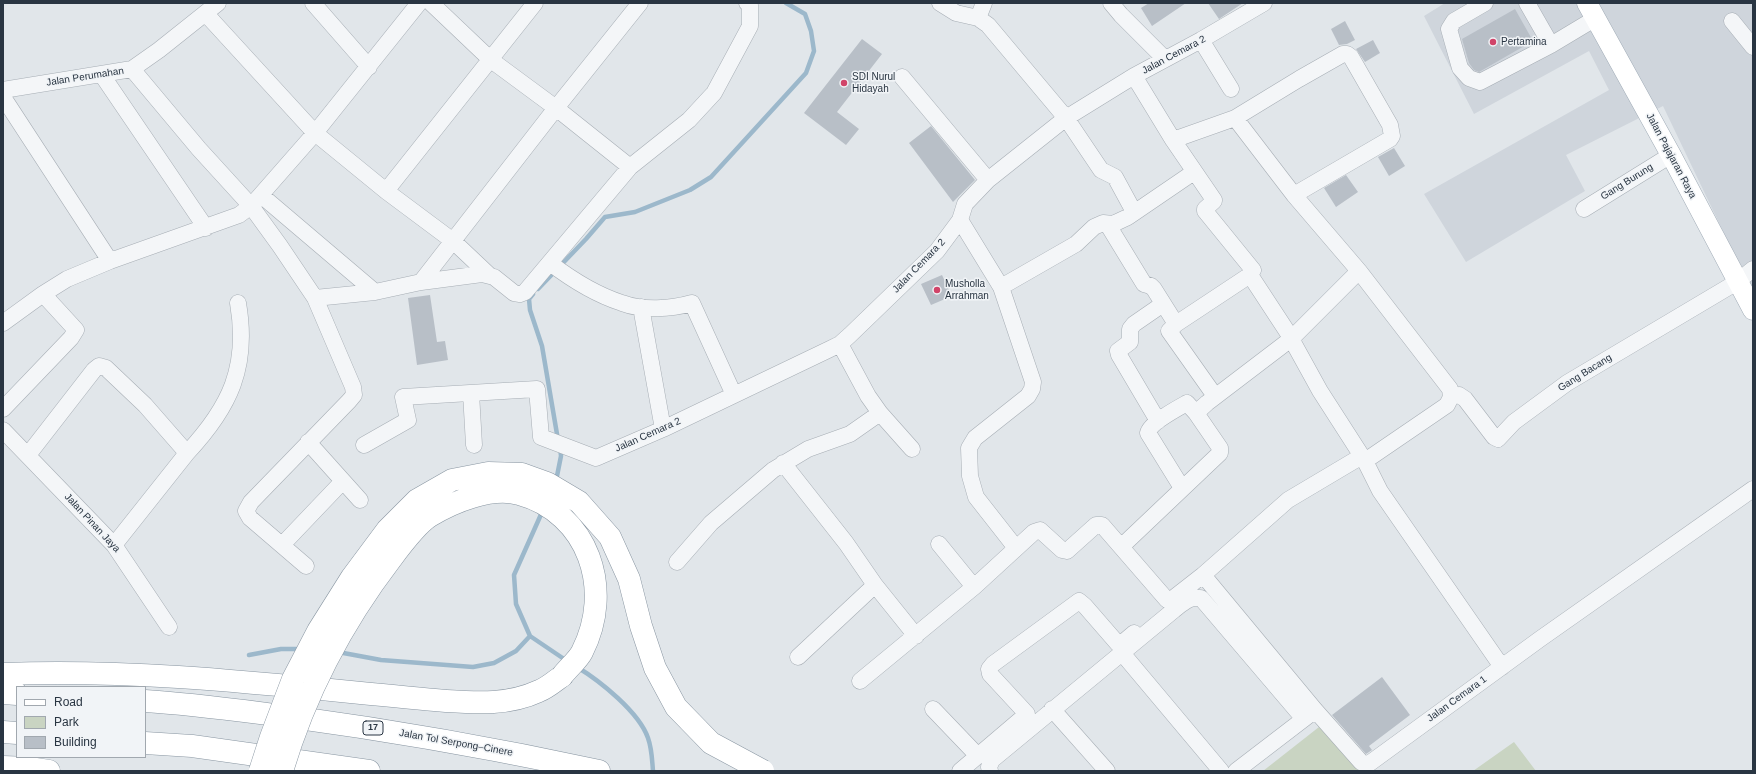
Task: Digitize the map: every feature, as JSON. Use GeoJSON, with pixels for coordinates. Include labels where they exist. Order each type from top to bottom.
{"type":"FeatureCollection","features":[{"type":"Feature","properties":{"kind":"highway"},"geometry":{"type":"LineString","coordinates":[[260,771],[270,737],[294,679],[318,631],[352,577],[387,530],[418,500],[452,480],[488,473],[522,474],[547,483],[579,502],[610,537],[629,579],[641,626],[655,668],[676,707],[711,743],[763,771]]}},
{"type":"Feature","properties":{"kind":"highway"},"geometry":{"type":"LineString","coordinates":[[3,674],[95,673],[182,677],[446,701],[489,703],[515,700],[540,691],[562,676],[582,652],[594,619],[596,584],[587,550],[568,522],[544,504],[518,493],[486,493],[458,502],[429,516],[402,544],[370,587],[338,638],[314,687],[290,743],[282,771]]}},
{"type":"Feature","properties":{"kind":"highway"},"geometry":{"type":"LineString","coordinates":[[3,693],[16,694]]}},
{"type":"Feature","properties":{"kind":"highway","name":"Jalan Tol Serpong–Cinere"},"geometry":{"type":"LineString","coordinates":[[146,701],[194,704],[360,726],[504,750],[599,771]]}},
{"type":"Feature","properties":{"kind":"highway"},"geometry":{"type":"LineString","coordinates":[[3,732],[16,733]]}},
{"type":"Feature","properties":{"kind":"highway"},"geometry":{"type":"LineString","coordinates":[[146,743],[192,746],[369,771]]}},
{"type":"Feature","properties":{"kind":"highway"},"geometry":{"type":"LineString","coordinates":[[3,767],[29,768],[49,771]]}},
{"type":"Feature","properties":{"kind":"main road","name":"Jalan Pajajaran Raya"},"geometry":{"type":"LineString","coordinates":[[1592,11],[1671,155],[1753,310]]}},
{"type":"Feature","properties":{"kind":"street","name":"Jalan Perumahan"},"geometry":{"type":"LineString","coordinates":[[3,90],[132,69],[206,14],[218,3]]}},
{"type":"Feature","properties":{"kind":"street"},"geometry":{"type":"LineString","coordinates":[[313,3],[369,67]]}},
{"type":"Feature","properties":{"kind":"street"},"geometry":{"type":"LineString","coordinates":[[3,323],[43,294],[68,279],[110,261],[240,215],[256,201],[315,133],[419,3]]}},
{"type":"Feature","properties":{"kind":"street"},"geometry":{"type":"LineString","coordinates":[[431,3],[491,60],[556,108],[630,167]]}},
{"type":"Feature","properties":{"kind":"street"},"geometry":{"type":"LineString","coordinates":[[386,191],[535,3]]}},
{"type":"Feature","properties":{"kind":"street"},"geometry":{"type":"LineString","coordinates":[[421,282],[556,108],[640,3]]}},
{"type":"Feature","properties":{"kind":"street"},"geometry":{"type":"LineString","coordinates":[[206,14],[315,133],[386,191],[453,241],[489,275],[514,293],[520,294],[525,292],[630,167],[689,120],[714,93],[750,26],[750,5],[748,3]]}},
{"type":"Feature","properties":{"kind":"street"},"geometry":{"type":"LineString","coordinates":[[940,3],[956,13],[978,18],[988,25],[1066,118],[1101,170],[1115,177],[1134,212]]}},
{"type":"Feature","properties":{"kind":"street"},"geometry":{"type":"LineString","coordinates":[[978,18],[984,3]]}},
{"type":"Feature","properties":{"kind":"street"},"geometry":{"type":"LineString","coordinates":[[1111,3],[1165,59]]}},
{"type":"Feature","properties":{"kind":"street"},"geometry":{"type":"LineString","coordinates":[[1485,3],[1454,21],[1450,30],[1460,68],[1469,78],[1480,82],[1551,45],[1592,11]]}},
{"type":"Feature","properties":{"kind":"street"},"geometry":{"type":"LineString","coordinates":[[1527,3],[1551,45]]}},
{"type":"Feature","properties":{"kind":"street","name":"Jalan Cemara 2"},"geometry":{"type":"LineString","coordinates":[[471,393],[537,389],[553,442],[596,458],[663,429],[840,344],[937,251],[960,220],[965,204],[988,180],[1066,118],[1134,76],[1202,40],[1254,6]]}},
{"type":"Feature","properties":{"kind":"street"},"geometry":{"type":"LineString","coordinates":[[1732,21],[1753,47]]}},
{"type":"Feature","properties":{"kind":"street"},"geometry":{"type":"LineString","coordinates":[[1202,40],[1231,89]]}},
{"type":"Feature","properties":{"kind":"street"},"geometry":{"type":"LineString","coordinates":[[1173,140],[1235,118],[1304,75],[1343,54],[1347,54],[1351,57],[1390,125],[1392,136],[1294,195]]}},
{"type":"Feature","properties":{"kind":"street"},"geometry":{"type":"LineString","coordinates":[[132,69],[199,149],[256,201],[375,292]]}},
{"type":"Feature","properties":{"kind":"street"},"geometry":{"type":"LineString","coordinates":[[102,75],[206,228]]}},
{"type":"Feature","properties":{"kind":"street"},"geometry":{"type":"LineString","coordinates":[[1134,76],[1173,140],[1214,200],[1204,210],[1253,270],[1250,275],[1176,324],[1169,331],[1215,396]]}},
{"type":"Feature","properties":{"kind":"street"},"geometry":{"type":"LineString","coordinates":[[902,77],[988,180]]}},
{"type":"Feature","properties":{"kind":"street"},"geometry":{"type":"LineString","coordinates":[[3,97],[110,261]]}},
{"type":"Feature","properties":{"kind":"street"},"geometry":{"type":"LineString","coordinates":[[960,771],[1027,714],[990,674],[989,669],[993,664],[1079,601],[1085,606],[1114,642],[1121,644],[1171,600],[1203,575],[1288,500],[1363,458],[1447,405],[1451,397],[1450,389],[1359,271],[1294,195],[1235,118]]}},
{"type":"Feature","properties":{"kind":"street","name":"Gang Burung"},"geometry":{"type":"LineString","coordinates":[[1584,209],[1671,155]]}},
{"type":"Feature","properties":{"kind":"street"},"geometry":{"type":"LineString","coordinates":[[1001,287],[1076,244],[1094,227],[1103,223],[1108,225],[1118,222],[1194,172]]}},
{"type":"Feature","properties":{"kind":"street"},"geometry":{"type":"LineString","coordinates":[[256,201],[315,298],[353,387],[354,395],[251,502],[246,511],[250,518],[306,566]]}},
{"type":"Feature","properties":{"kind":"street"},"geometry":{"type":"LineString","coordinates":[[960,220],[1001,287],[1033,382],[1032,389],[1028,396],[972,443],[969,448],[970,476],[976,497],[1016,548]]}},
{"type":"Feature","properties":{"kind":"street"},"geometry":{"type":"LineString","coordinates":[[1108,225],[1144,284],[1150,286],[1176,324]]}},
{"type":"Feature","properties":{"kind":"street"},"geometry":{"type":"LineString","coordinates":[[550,263],[568,276],[623,304],[673,307],[692,303],[734,395]]}},
{"type":"Feature","properties":{"kind":"street"},"geometry":{"type":"LineString","coordinates":[[1737,282],[1753,268]]}},
{"type":"Feature","properties":{"kind":"street"},"geometry":{"type":"LineString","coordinates":[[1196,413],[1215,396],[1291,339],[1359,271]]}},
{"type":"Feature","properties":{"kind":"street"},"geometry":{"type":"LineString","coordinates":[[315,298],[375,292],[421,282],[482,274],[489,275]]}},
{"type":"Feature","properties":{"kind":"street"},"geometry":{"type":"LineString","coordinates":[[1250,275],[1291,339],[1320,391],[1363,458],[1380,491],[1502,667]]}},
{"type":"Feature","properties":{"kind":"street","name":"Gang Bacang"},"geometry":{"type":"LineString","coordinates":[[1451,397],[1459,395],[1465,399],[1494,437],[1498,439],[1514,422],[1567,383],[1737,282]]}},
{"type":"Feature","properties":{"kind":"street"},"geometry":{"type":"LineString","coordinates":[[3,409],[72,338],[76,330],[43,294]]}},
{"type":"Feature","properties":{"kind":"street"},"geometry":{"type":"LineString","coordinates":[[114,545],[223,409],[232,388],[241,346],[242,324],[238,303]]}},
{"type":"Feature","properties":{"kind":"street"},"geometry":{"type":"LineString","coordinates":[[1158,421],[1118,351],[1130,342],[1130,329],[1134,324],[1163,304]]}},
{"type":"Feature","properties":{"kind":"street"},"geometry":{"type":"LineString","coordinates":[[641,306],[663,429]]}},
{"type":"Feature","properties":{"kind":"street"},"geometry":{"type":"LineString","coordinates":[[840,344],[868,396],[880,413],[912,449]]}},
{"type":"Feature","properties":{"kind":"street"},"geometry":{"type":"LineString","coordinates":[[28,455],[94,370],[99,366],[106,368],[145,406],[187,453]]}},
{"type":"Feature","properties":{"kind":"street"},"geometry":{"type":"LineString","coordinates":[[364,445],[408,420],[403,397],[471,393],[474,445]]}},
{"type":"Feature","properties":{"kind":"street"},"geometry":{"type":"LineString","coordinates":[[1122,546],[1221,451],[1196,413],[1187,404],[1158,421],[1150,427],[1148,433],[1182,488]]}},
{"type":"Feature","properties":{"kind":"street"},"geometry":{"type":"LineString","coordinates":[[677,562],[711,523],[773,470],[808,449],[850,434],[880,413]]}},
{"type":"Feature","properties":{"kind":"street","name":"Jalan Pinan Jaya"},"geometry":{"type":"LineString","coordinates":[[3,430],[114,545],[169,627]]}},
{"type":"Feature","properties":{"kind":"street"},"geometry":{"type":"LineString","coordinates":[[308,442],[360,500]]}},
{"type":"Feature","properties":{"kind":"street"},"geometry":{"type":"LineString","coordinates":[[783,463],[846,543],[875,585],[916,636]]}},
{"type":"Feature","properties":{"kind":"street"},"geometry":{"type":"LineString","coordinates":[[282,545],[343,481]]}},
{"type":"Feature","properties":{"kind":"street","name":"Jalan Cemara 1"},"geometry":{"type":"LineString","coordinates":[[1360,768],[1370,763],[1502,667],[1753,489]]}},
{"type":"Feature","properties":{"kind":"street"},"geometry":{"type":"LineString","coordinates":[[860,681],[974,587],[1037,530],[1040,530],[1062,550],[1067,551],[1099,524],[1102,525],[1122,546],[1167,600],[1171,600]]}},
{"type":"Feature","properties":{"kind":"street"},"geometry":{"type":"LineString","coordinates":[[939,544],[974,587]]}},
{"type":"Feature","properties":{"kind":"street","name":"Jalan Cemara 1"},"geometry":{"type":"LineString","coordinates":[[1203,575],[1310,715],[1361,762],[1360,768]]}},
{"type":"Feature","properties":{"kind":"street"},"geometry":{"type":"LineString","coordinates":[[798,657],[875,585]]}},
{"type":"Feature","properties":{"kind":"street"},"geometry":{"type":"LineString","coordinates":[[990,771],[989,767],[992,760],[1052,709],[1191,598],[1201,598],[1310,715],[1236,771]]}},
{"type":"Feature","properties":{"kind":"street"},"geometry":{"type":"LineString","coordinates":[[1122,653],[1221,771]]}},
{"type":"Feature","properties":{"kind":"street"},"geometry":{"type":"LineString","coordinates":[[933,708],[978,756]]}},
{"type":"Feature","properties":{"kind":"street"},"geometry":{"type":"LineString","coordinates":[[1052,709],[1107,771]]}},
{"type":"Feature","properties":{"kind":"shaded area"},"geometry":{"type":"Polygon","coordinates":[[[1445,3],[1753,3],[1753,294],[1663,106],[1566,155],[1585,191],[1466,262],[1424,194],[1609,90],[1589,51],[1474,114],[1424,16],[1445,3]]]}},
{"type":"Feature","properties":{"kind":"green space"},"geometry":{"type":"Polygon","coordinates":[[[1319,727],[1360,771],[1263,771],[1319,727]]]}},
{"type":"Feature","properties":{"kind":"green space"},"geometry":{"type":"Polygon","coordinates":[[[1514,742],[1536,771],[1473,771],[1514,742]]]}},
{"type":"Feature","properties":{"kind":"building"},"geometry":{"type":"Polygon","coordinates":[[[1149,3],[1186,3],[1152,26],[1141,8],[1149,3]]]}},
{"type":"Feature","properties":{"kind":"building"},"geometry":{"type":"Polygon","coordinates":[[[1208,3],[1243,3],[1219,19],[1208,3]]]}},
{"type":"Feature","properties":{"kind":"building","name":"Pertamina"},"geometry":{"type":"Polygon","coordinates":[[[1515,9],[1533,41],[1479,72],[1474,70],[1469,63],[1462,39],[1515,9]]]}},
{"type":"Feature","properties":{"kind":"building"},"geometry":{"type":"Polygon","coordinates":[[[1345,21],[1355,40],[1347,44],[1339,45],[1331,29],[1345,21]]]}},
{"type":"Feature","properties":{"kind":"building","name":"SDI Nurul Hidayah"},"geometry":{"type":"Polygon","coordinates":[[[862,39],[882,54],[837,112],[859,129],[846,145],[804,113],[862,39]]]}},
{"type":"Feature","properties":{"kind":"building"},"geometry":{"type":"Polygon","coordinates":[[[1373,40],[1380,53],[1365,62],[1356,49],[1373,40]]]}},
{"type":"Feature","properties":{"kind":"building"},"geometry":{"type":"Polygon","coordinates":[[[931,126],[975,180],[953,202],[909,143],[931,126]]]}},
{"type":"Feature","properties":{"kind":"building"},"geometry":{"type":"Polygon","coordinates":[[[1394,148],[1405,166],[1389,176],[1378,157],[1394,148]]]}},
{"type":"Feature","properties":{"kind":"building"},"geometry":{"type":"Polygon","coordinates":[[[1346,175],[1358,192],[1336,207],[1324,188],[1346,175]]]}},
{"type":"Feature","properties":{"kind":"building","name":"Musholla Arrahman"},"geometry":{"type":"Polygon","coordinates":[[[942,275],[952,296],[931,305],[921,284],[942,275]]]}},
{"type":"Feature","properties":{"kind":"building"},"geometry":{"type":"Polygon","coordinates":[[[430,295],[437,342],[445,341],[448,360],[417,365],[408,298],[430,295]]]}},
{"type":"Feature","properties":{"kind":"building"},"geometry":{"type":"Polygon","coordinates":[[[1382,677],[1410,715],[1369,746],[1372,750],[1366,754],[1332,715],[1382,677]]]}},
{"type":"Feature","properties":{"kind":"waterway"},"geometry":{"type":"LineString","coordinates":[[538,289],[605,217],[635,212],[690,190],[711,177],[806,73],[814,51],[811,31],[805,14],[786,3]]}},
{"type":"Feature","properties":{"kind":"waterway"},"geometry":{"type":"LineString","coordinates":[[533,294],[529,299],[530,310],[542,346],[558,440]]}},
{"type":"Feature","properties":{"kind":"waterway"},"geometry":{"type":"LineString","coordinates":[[556,481],[561,456],[560,447]]}},
{"type":"Feature","properties":{"kind":"waterway"},"geometry":{"type":"LineString","coordinates":[[543,510],[514,575],[516,604],[530,636],[567,661]]}},
{"type":"Feature","properties":{"kind":"waterway"},"geometry":{"type":"LineString","coordinates":[[338,652],[381,660],[473,667],[494,663],[516,651],[530,636]]}},
{"type":"Feature","properties":{"kind":"waterway"},"geometry":{"type":"LineString","coordinates":[[249,655],[281,649],[301,649]]}},
{"type":"Feature","properties":{"kind":"waterway"},"geometry":{"type":"LineString","coordinates":[[577,667],[597,680],[618,698],[636,718],[648,738],[652,754],[653,771]]}},
{"type":"Feature","properties":{"kind":"place","name":"Pertamina"},"geometry":{"type":"Point","coordinates":[1493,42]}},
{"type":"Feature","properties":{"kind":"place","name":"SDI Nurul Hidayah"},"geometry":{"type":"Point","coordinates":[844,83]}},
{"type":"Feature","properties":{"kind":"place","name":"Musholla Arrahman"},"geometry":{"type":"Point","coordinates":[937,290]}}]}
